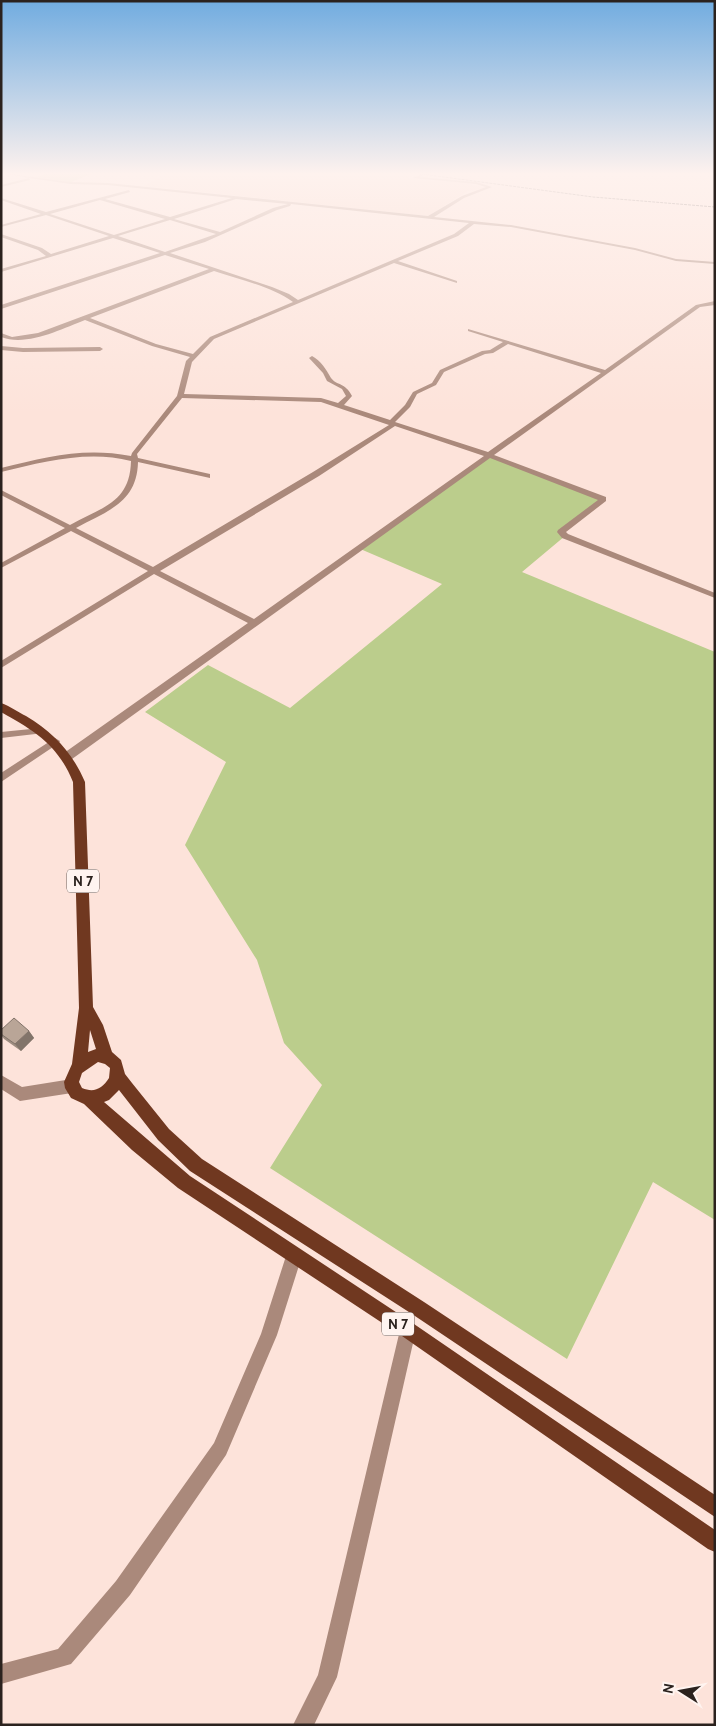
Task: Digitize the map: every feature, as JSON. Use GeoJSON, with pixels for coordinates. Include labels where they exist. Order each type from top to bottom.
{"type":"FeatureCollection","features":[{"type":"Feature","properties":{"kind":"main road","name":"N 7"},"geometry":{"type":"LineString","coordinates":[[1,707],[55,741],[68,756],[76,773],[80,794],[86,1008],[79,1064]]}},
{"type":"Feature","properties":{"kind":"main road","name":"N 7"},"geometry":{"type":"LineString","coordinates":[[86,1008],[96,1025],[106,1056]]}},
{"type":"Feature","properties":{"kind":"main road"},"geometry":{"type":"LineString","coordinates":[[106,1056],[116,1063],[118,1076],[110,1090],[96,1098],[88,1098],[75,1092],[72,1086],[72,1078],[79,1064],[90,1057],[106,1056]]}},
{"type":"Feature","properties":{"kind":"main road","name":"N 7"},"geometry":{"type":"LineString","coordinates":[[118,1076],[136,1104],[158,1130],[178,1151],[196,1165],[418,1308],[715,1507]]}},
{"type":"Feature","properties":{"kind":"main road","name":"N 7"},"geometry":{"type":"LineString","coordinates":[[88,1098],[138,1144],[184,1182],[408,1330],[715,1542]]}},
{"type":"Feature","properties":{"kind":"street"},"geometry":{"type":"LineString","coordinates":[[46,254],[50,256]]}},
{"type":"Feature","properties":{"kind":"street"},"geometry":{"type":"LineString","coordinates":[[1,270],[58,254]]}},
{"type":"Feature","properties":{"kind":"street"},"geometry":{"type":"LineString","coordinates":[[1,307],[166,254],[270,288],[297,302]]}},
{"type":"Feature","properties":{"kind":"street"},"geometry":{"type":"LineString","coordinates":[[1,566],[121,500],[130,488],[134,454],[180,396],[189,361],[212,338],[410,254]]}},
{"type":"Feature","properties":{"kind":"street"},"geometry":{"type":"LineString","coordinates":[[647,254],[676,260],[715,263]]}},
{"type":"Feature","properties":{"kind":"street"},"geometry":{"type":"LineString","coordinates":[[392,261],[455,282]]}},
{"type":"Feature","properties":{"kind":"street"},"geometry":{"type":"LineString","coordinates":[[1,335],[11,338],[39,335],[215,269]]}},
{"type":"Feature","properties":{"kind":"street"},"geometry":{"type":"LineString","coordinates":[[68,756],[253,622],[698,306],[715,303]]}},
{"type":"Feature","properties":{"kind":"street"},"geometry":{"type":"LineString","coordinates":[[86,318],[154,345],[194,356]]}},
{"type":"Feature","properties":{"kind":"street"},"geometry":{"type":"LineString","coordinates":[[470,330],[605,372]]}},
{"type":"Feature","properties":{"kind":"street"},"geometry":{"type":"LineString","coordinates":[[1,348],[11,338]]}},
{"type":"Feature","properties":{"kind":"street"},"geometry":{"type":"LineString","coordinates":[[1,665],[153,571],[316,474],[392,423],[408,406],[415,393],[434,384],[442,371],[484,352],[491,352],[507,342]]}},
{"type":"Feature","properties":{"kind":"street"},"geometry":{"type":"LineString","coordinates":[[1,348],[23,350],[100,349]]}},
{"type":"Feature","properties":{"kind":"street"},"geometry":{"type":"LineString","coordinates":[[312,358],[326,372],[329,380],[346,388],[349,396],[340,405]]}},
{"type":"Feature","properties":{"kind":"street"},"geometry":{"type":"LineString","coordinates":[[180,396],[321,400],[489,455],[602,499],[561,532],[565,536],[715,596]]}},
{"type":"Feature","properties":{"kind":"street"},"geometry":{"type":"LineString","coordinates":[[1,470],[58,456],[82,454],[104,455],[134,460],[206,476]]}},
{"type":"Feature","properties":{"kind":"street"},"geometry":{"type":"LineString","coordinates":[[1,492],[253,622]]}},
{"type":"Feature","properties":{"kind":"street"},"geometry":{"type":"LineString","coordinates":[[1,735],[41,731]]}},
{"type":"Feature","properties":{"kind":"street"},"geometry":{"type":"LineString","coordinates":[[1,778],[55,741]]}},
{"type":"Feature","properties":{"kind":"street"},"geometry":{"type":"LineString","coordinates":[[1,1081],[20,1094],[72,1086]]}},
{"type":"Feature","properties":{"kind":"street"},"geometry":{"type":"LineString","coordinates":[[1,1674],[64,1657],[123,1588],[220,1449],[269,1335],[294,1256]]}},
{"type":"Feature","properties":{"kind":"street"},"geometry":{"type":"LineString","coordinates":[[303,1725],[326,1677],[408,1330]]}},
{"type":"Feature","properties":{"kind":"green space"},"geometry":{"type":"Polygon","coordinates":[[[489,455],[603,499],[561,531],[565,536],[522,572],[715,652],[715,1220],[653,1182],[567,1359],[270,1168],[322,1085],[284,1043],[257,960],[185,845],[226,762],[145,712],[208,665],[290,708],[442,584],[358,548],[489,455]]]}},
{"type":"Feature","properties":{"kind":"building"},"geometry":{"type":"Polygon","coordinates":[[[14,1018],[29,1031],[15,1044],[1,1034],[1,1030],[14,1018]]]}}]}
